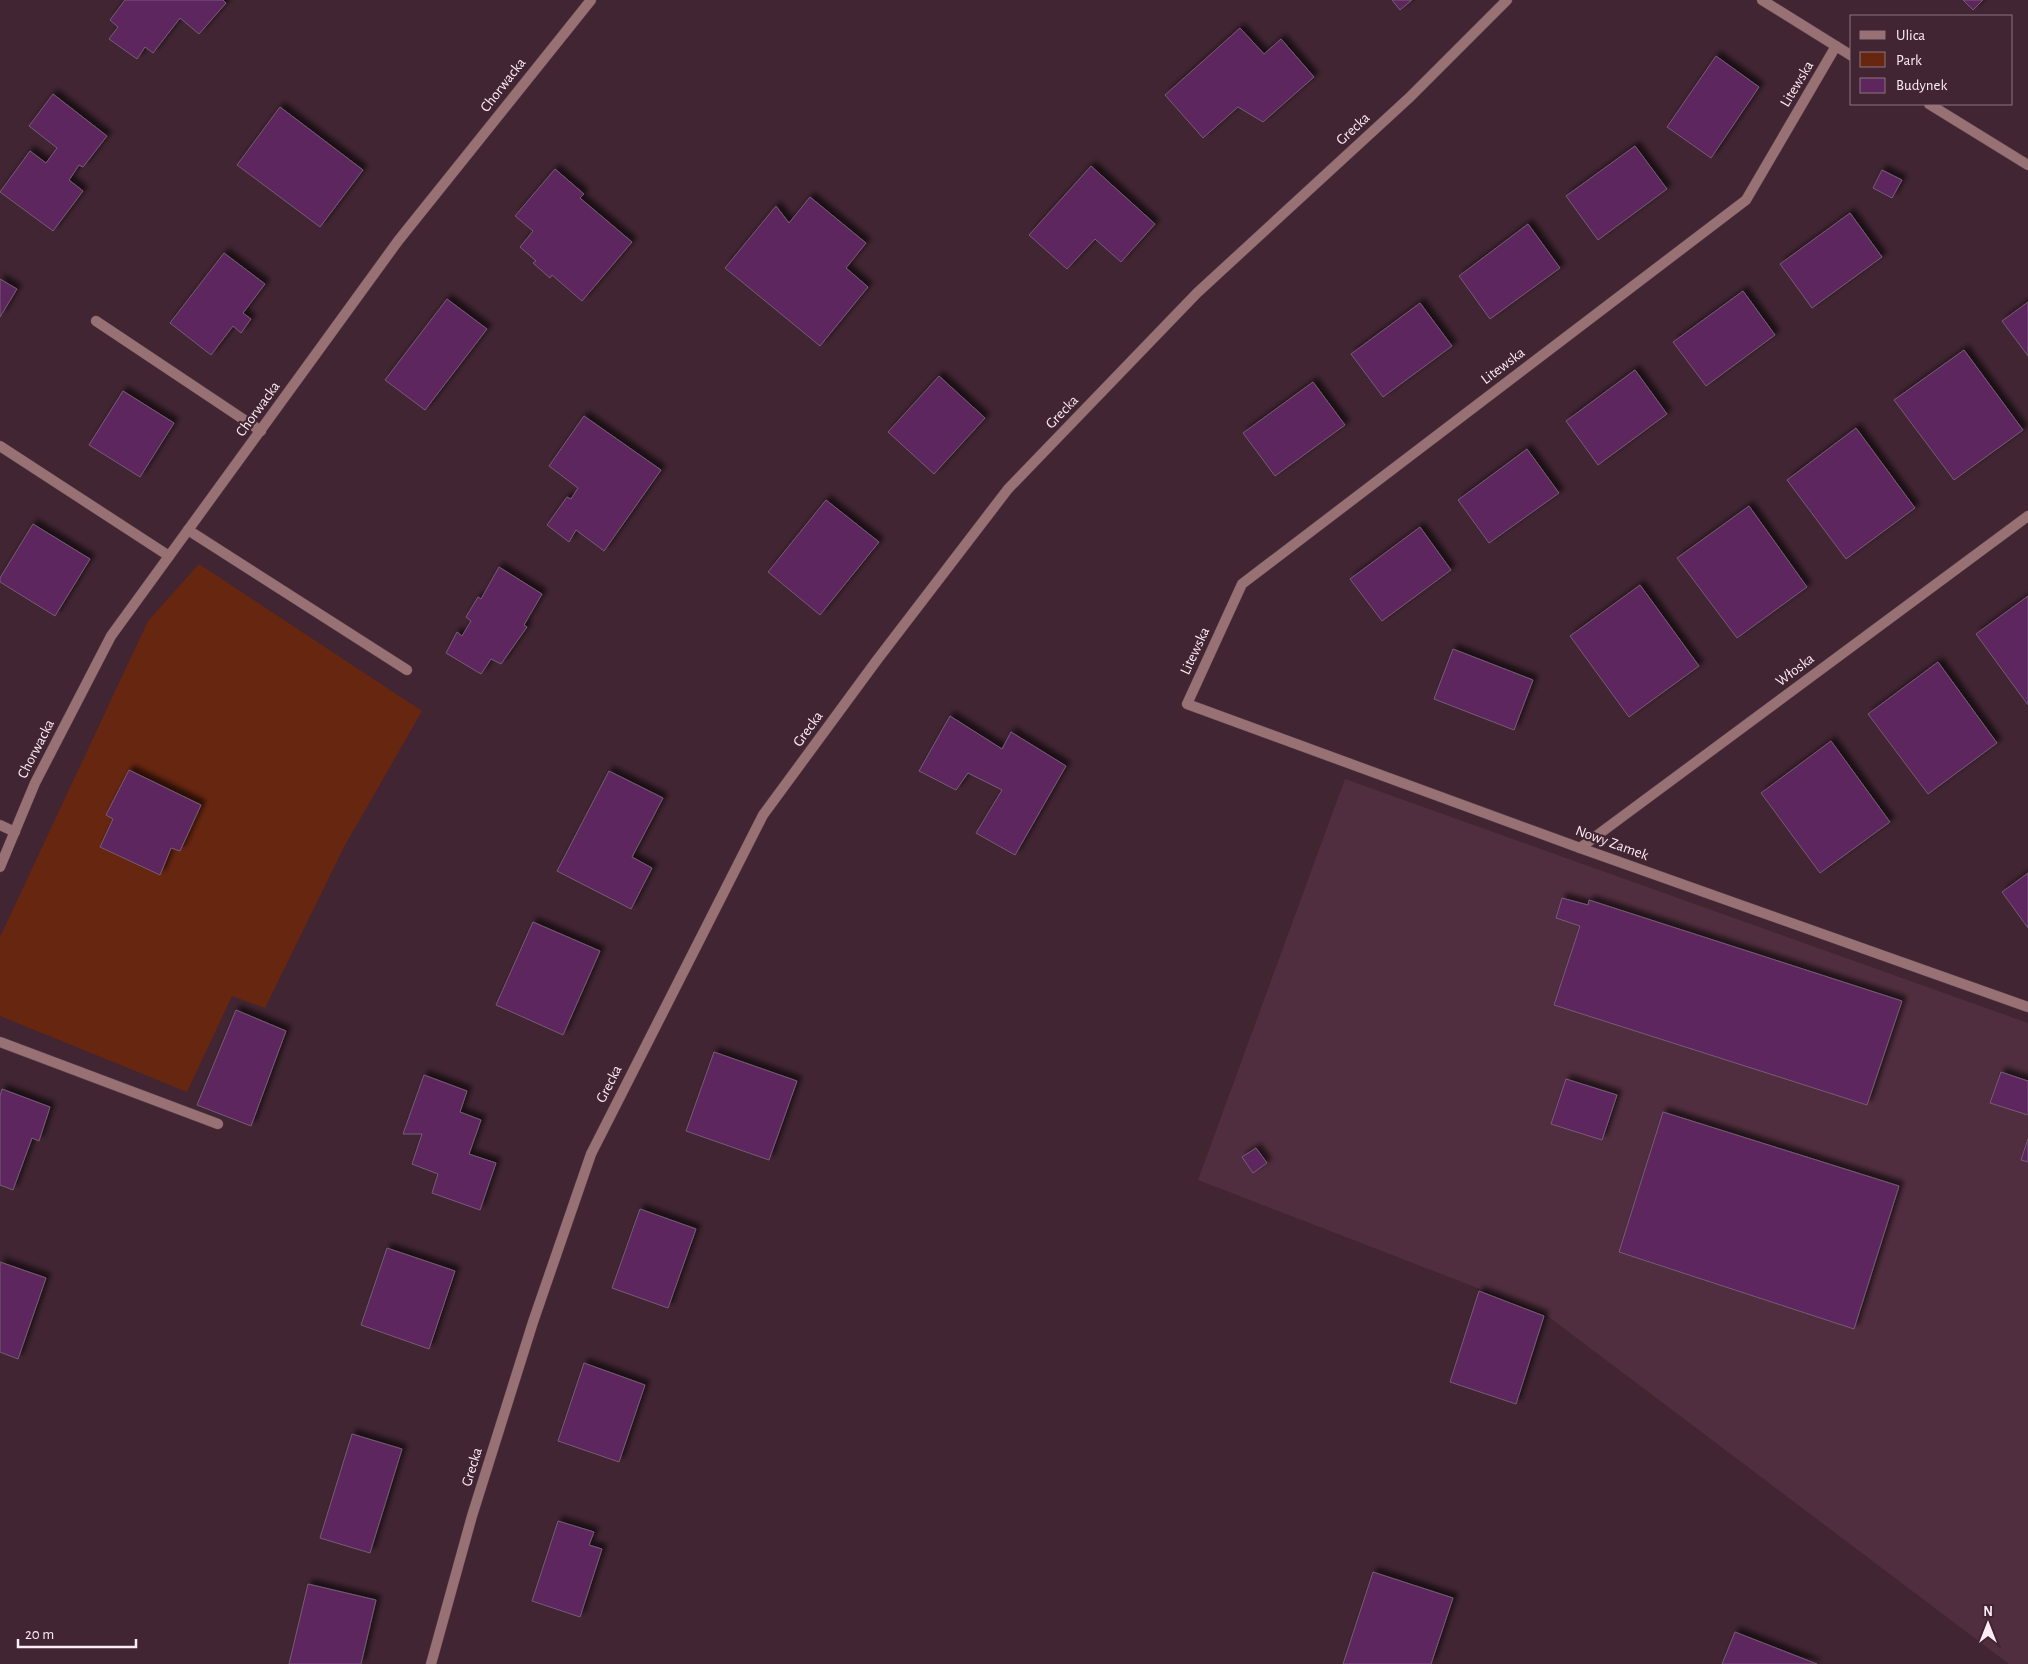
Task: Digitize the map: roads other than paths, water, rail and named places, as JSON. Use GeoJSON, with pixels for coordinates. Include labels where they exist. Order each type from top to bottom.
{"type":"FeatureCollection","features":[{"type":"Feature","properties":{"kind":"street","name":"Chorwacka"},"geometry":{"type":"LineString","coordinates":[[0,867],[35,783],[111,636],[398,241],[591,0]]}},
{"type":"Feature","properties":{"kind":"street","name":"Grecka"},"geometry":{"type":"LineString","coordinates":[[431,1664],[472,1516],[533,1322],[591,1154],[763,815],[877,660],[1008,489],[1197,293],[1410,97],[1507,0]]}},
{"type":"Feature","properties":{"kind":"street"},"geometry":{"type":"LineString","coordinates":[[1762,0],[1850,55]]}},
{"type":"Feature","properties":{"kind":"street","name":"Litewska"},"geometry":{"type":"LineString","coordinates":[[1187,704],[1242,584],[1746,200],[1836,46]]}},
{"type":"Feature","properties":{"kind":"street"},"geometry":{"type":"LineString","coordinates":[[1931,105],[2028,166]]}},
{"type":"Feature","properties":{"kind":"street"},"geometry":{"type":"LineString","coordinates":[[96,321],[261,430]]}},
{"type":"Feature","properties":{"kind":"street"},"geometry":{"type":"LineString","coordinates":[[0,446],[169,556]]}},
{"type":"Feature","properties":{"kind":"street","name":"Włoska"},"geometry":{"type":"LineString","coordinates":[[1580,848],[2028,516]]}},
{"type":"Feature","properties":{"kind":"street"},"geometry":{"type":"LineString","coordinates":[[188,530],[407,670]]}},
{"type":"Feature","properties":{"kind":"street","name":"Nowy Zamek"},"geometry":{"type":"LineString","coordinates":[[1187,704],[1580,848],[2028,1007]]}},
{"type":"Feature","properties":{"kind":"street"},"geometry":{"type":"LineString","coordinates":[[0,825],[15,832]]}},
{"type":"Feature","properties":{"kind":"street"},"geometry":{"type":"LineString","coordinates":[[0,1042],[218,1124]]}}]}
